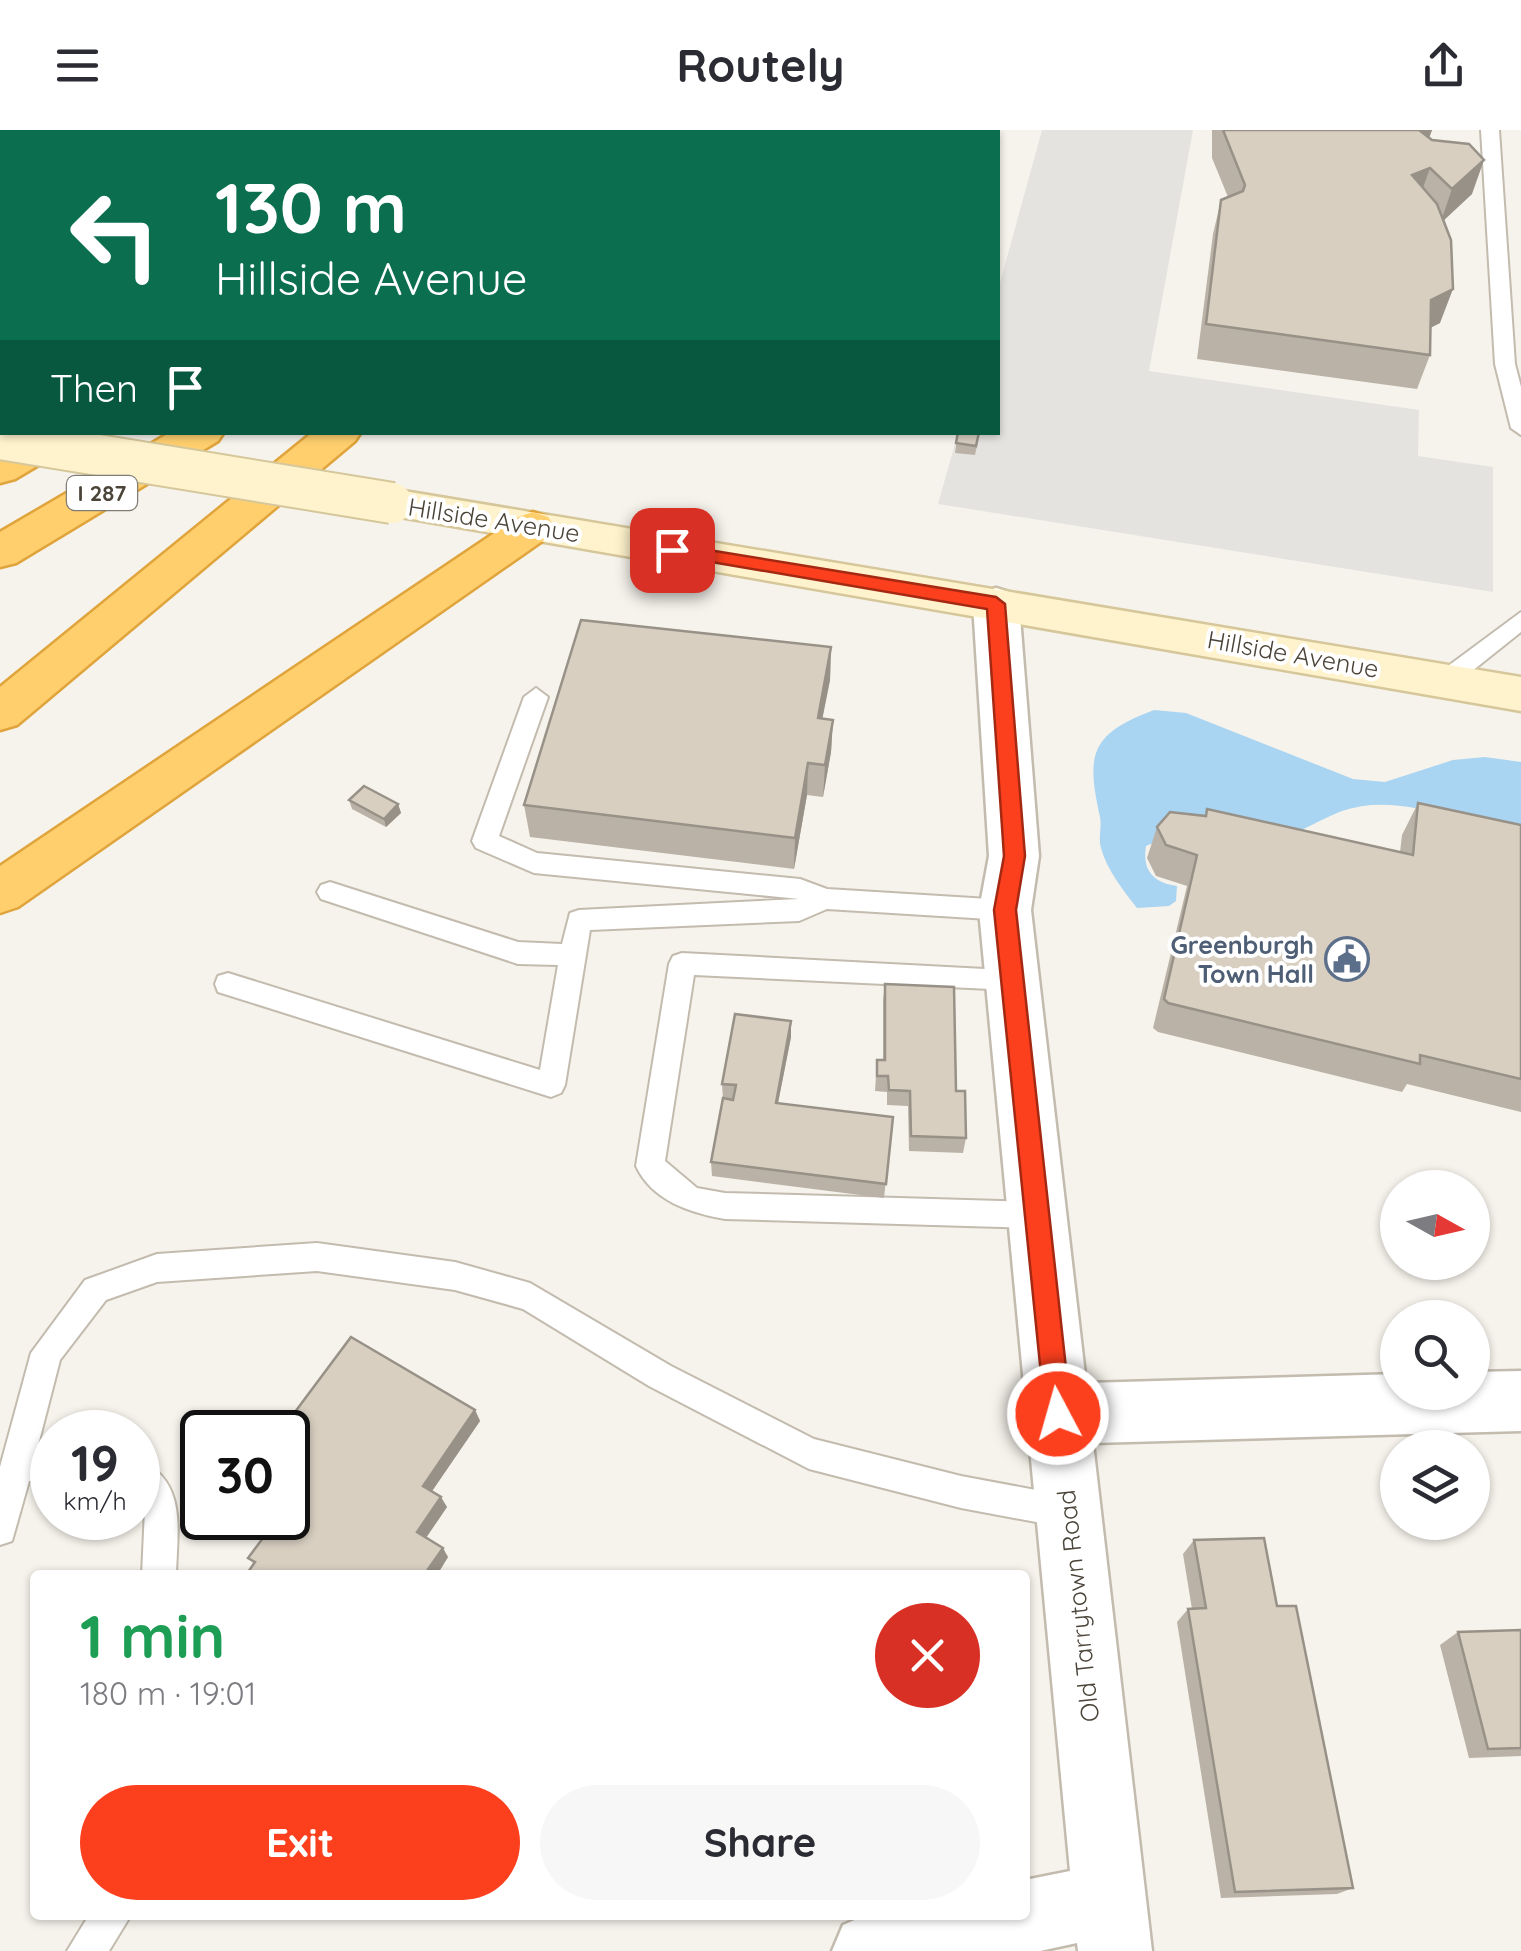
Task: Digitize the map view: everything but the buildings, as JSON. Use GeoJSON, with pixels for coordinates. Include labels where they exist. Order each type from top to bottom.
{"type":"FeatureCollection","features":[{"type":"Feature","properties":{"kind":"highway"},"geometry":{"type":"LineString","coordinates":[[0,469],[59,435]]}},
{"type":"Feature","properties":{"kind":"highway","name":"I 287"},"geometry":{"type":"LineString","coordinates":[[0,552],[198,435]]}},
{"type":"Feature","properties":{"kind":"highway"},"geometry":{"type":"LineString","coordinates":[[0,713],[336,435]]}},
{"type":"Feature","properties":{"kind":"highway"},"geometry":{"type":"LineString","coordinates":[[0,893],[532,527]]}},
{"type":"Feature","properties":{"kind":"main road","name":"Hillside Avenue"},"geometry":{"type":"LineString","coordinates":[[0,439],[1521,694]]}},
{"type":"Feature","properties":{"kind":"street","name":"Old Tarrytown Road"},"geometry":{"type":"LineString","coordinates":[[996,604],[1014,856],[1005,910],[1112,1925]]}},
{"type":"Feature","properties":{"kind":"street"},"geometry":{"type":"LineString","coordinates":[[1058,1414],[1521,1400]]}},
{"type":"Feature","properties":{"kind":"street"},"geometry":{"type":"LineString","coordinates":[[869,1951],[1112,1925]]}},
{"type":"Feature","properties":{"kind":"lane"},"geometry":{"type":"LineString","coordinates":[[1490,130],[1506,364],[1521,428]]}},
{"type":"Feature","properties":{"kind":"lane"},"geometry":{"type":"LineString","coordinates":[[1494,205],[1521,217]]}},
{"type":"Feature","properties":{"kind":"lane"},"geometry":{"type":"LineString","coordinates":[[1444,680],[1521,620]]}},
{"type":"Feature","properties":{"kind":"lane"},"geometry":{"type":"LineString","coordinates":[[536,697],[485,841],[534,863],[800,889],[825,899],[1005,910]]}},
{"type":"Feature","properties":{"kind":"lane"},"geometry":{"type":"LineString","coordinates":[[330,892],[518,953],[572,954]]}},
{"type":"Feature","properties":{"kind":"lane"},"geometry":{"type":"LineString","coordinates":[[228,984],[551,1085],[579,920],[800,911],[825,899]]}},
{"type":"Feature","properties":{"kind":"lane"},"geometry":{"type":"LineString","coordinates":[[1012,979],[682,964],[650,1166],[690,1200],[725,1206],[1038,1215]]}},
{"type":"Feature","properties":{"kind":"lane"},"geometry":{"type":"LineString","coordinates":[[0,1529],[46,1354],[96,1290],[157,1268],[317,1257],[455,1276],[530,1297],[660,1376],[809,1454],[961,1492],[1068,1512]]}},
{"type":"Feature","properties":{"kind":"lane"},"geometry":{"type":"LineString","coordinates":[[17,1466],[30,1465]]}},
{"type":"Feature","properties":{"kind":"lane"},"geometry":{"type":"LineString","coordinates":[[159,1570],[160,1501]]}},
{"type":"Feature","properties":{"kind":"lane"},"geometry":{"type":"LineString","coordinates":[[86,1951],[108,1920]]}},
{"type":"Feature","properties":{"kind":"shaded area"},"geometry":{"type":"Polygon","coordinates":[[[1042,130],[1193,130],[1149,371],[1419,410],[1418,456],[1493,467],[1493,592],[938,504],[957,435],[1000,435],[1000,283],[1042,130]]]}},
{"type":"Feature","properties":{"kind":"water"},"geometry":{"type":"Polygon","coordinates":[[[1154,710],[1186,713],[1353,779],[1385,782],[1453,760],[1485,757],[1521,762],[1521,836],[1432,812],[1386,805],[1342,811],[1250,851],[1184,841],[1159,842],[1146,846],[1146,862],[1151,874],[1161,882],[1177,886],[1176,901],[1169,906],[1137,908],[1111,872],[1101,848],[1094,762],[1105,738],[1154,710]]]}},
{"type":"Feature","properties":{"kind":"place","name":"Greenburgh Town Hall"},"geometry":{"type":"Point","coordinates":[1347,959]}},
{"type":"Feature","properties":{"kind":"route"},"geometry":{"type":"LineString","coordinates":[[672,550],[996,604],[1014,856],[1005,910],[1058,1414]]}}]}
